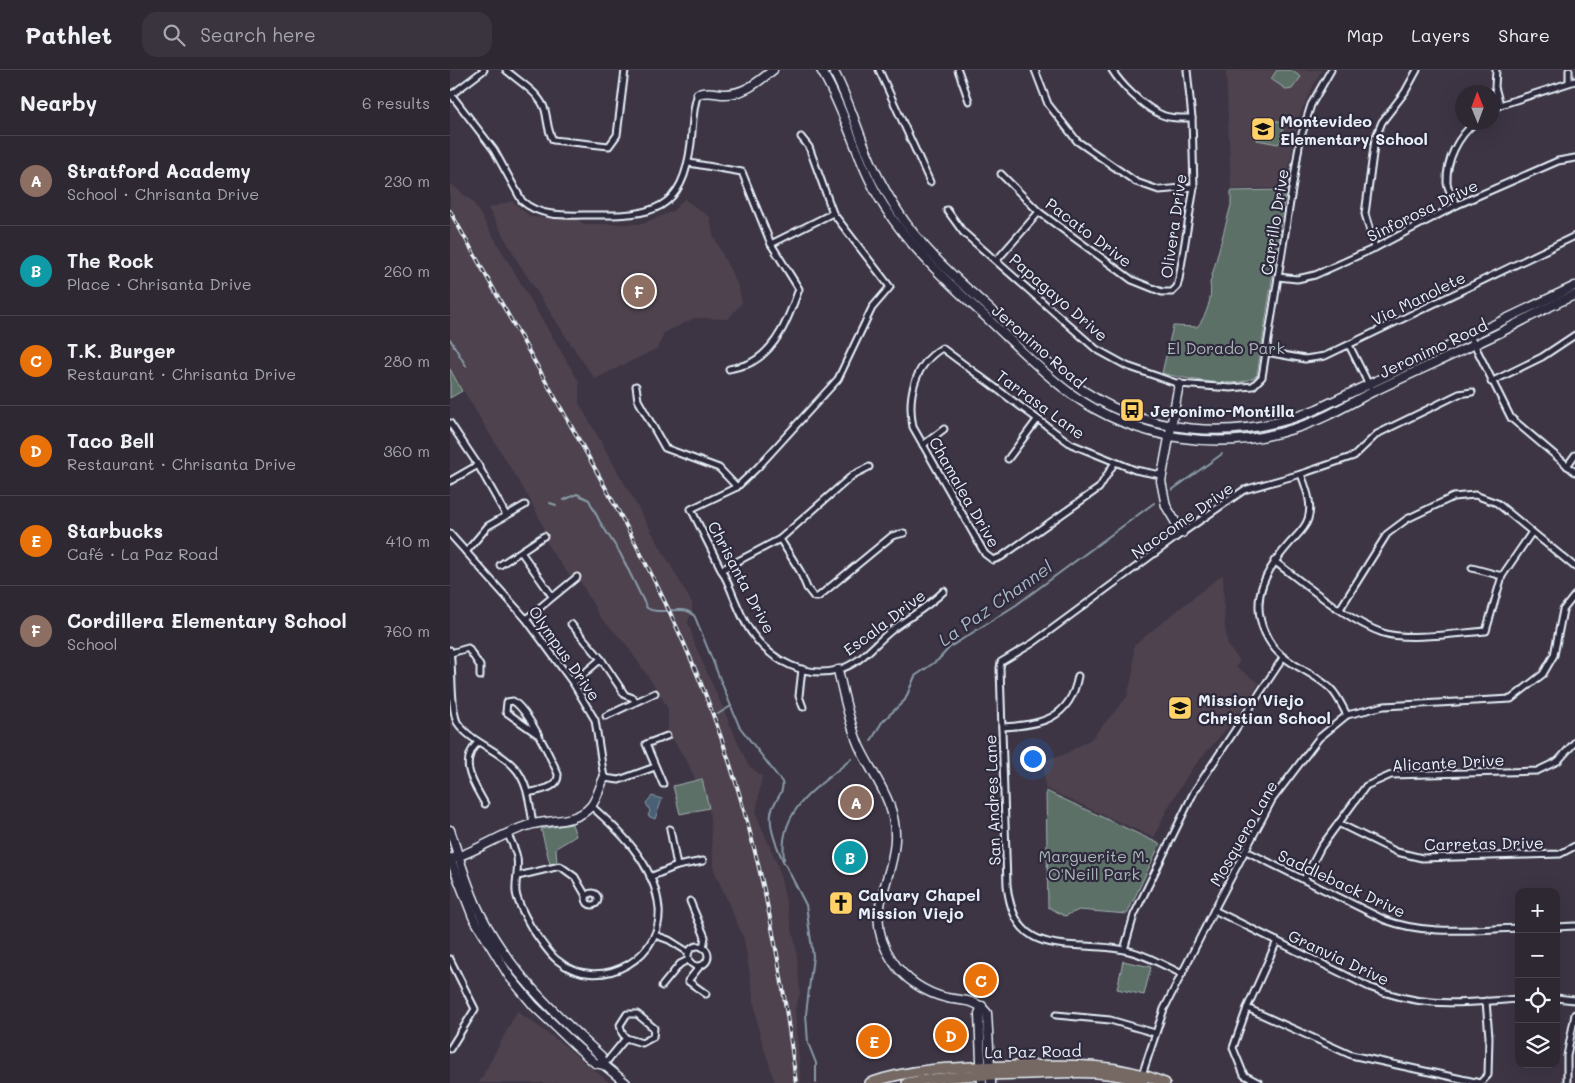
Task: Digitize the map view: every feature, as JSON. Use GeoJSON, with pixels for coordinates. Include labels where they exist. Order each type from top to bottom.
{"type":"FeatureCollection","features":[{"type":"Feature","properties":{"kind":"main road"},"geometry":{"type":"LineString","coordinates":[[698,94],[705,91],[723,94],[737,92],[754,86],[772,70]]}},
{"type":"Feature","properties":{"kind":"main road","name":"Jeronimo Road"},"geometry":{"type":"LineString","coordinates":[[821,70],[840,105],[864,168],[882,202],[907,239],[933,268],[1071,394],[1112,417],[1168,436],[1226,441],[1265,436],[1309,423],[1575,295]]}},
{"type":"Feature","properties":{"kind":"main road","name":"Jeronimo Road"},"geometry":{"type":"LineString","coordinates":[[833,70],[853,112],[875,172],[898,212],[926,248],[1072,383],[1115,408],[1170,426],[1222,431],[1271,425],[1311,412],[1575,286]]}},
{"type":"Feature","properties":{"kind":"main road"},"geometry":{"type":"LineString","coordinates":[[1179,384],[1161,475],[1166,506],[1182,533]]}},
{"type":"Feature","properties":{"kind":"main road"},"geometry":{"type":"LineString","coordinates":[[838,670],[852,726],[860,747],[885,790],[893,814],[895,840],[879,908],[879,924],[883,942],[892,960],[916,986],[932,994],[970,1001],[982,1006],[988,1014],[986,1075]]}},
{"type":"Feature","properties":{"kind":"main road"},"geometry":{"type":"LineString","coordinates":[[604,778],[591,806],[578,815],[565,820],[533,824],[507,833],[450,859],[473,917],[509,976],[534,1006],[595,1063],[604,1065],[626,1083]]}},
{"type":"Feature","properties":{"kind":"main road"},"geometry":{"type":"LineString","coordinates":[[450,830],[480,912],[513,967],[540,1000],[601,1056],[604,1065]]}},
{"type":"Feature","properties":{"kind":"main road","name":"La Paz Road"},"geometry":{"type":"LineString","coordinates":[[907,1083],[927,1079],[1096,1065],[1142,1080],[1165,1083]]}},
{"type":"Feature","properties":{"kind":"main road","name":"La Paz Road"},"geometry":{"type":"LineString","coordinates":[[870,1083],[916,1072],[986,1075]]}},
{"type":"Feature","properties":{"kind":"street"},"geometry":{"type":"LineString","coordinates":[[484,70],[450,94],[494,150],[522,201],[539,211],[553,215],[632,216],[650,211],[672,196],[680,184],[689,163],[698,94]]}},
{"type":"Feature","properties":{"kind":"street"},"geometry":{"type":"LineString","coordinates":[[506,70],[535,95],[544,108],[548,133],[554,140],[609,146],[616,138],[626,76],[625,70]]}},
{"type":"Feature","properties":{"kind":"street"},"geometry":{"type":"LineString","coordinates":[[879,70],[930,182]]}},
{"type":"Feature","properties":{"kind":"street"},"geometry":{"type":"LineString","coordinates":[[958,70],[970,101]]}},
{"type":"Feature","properties":{"kind":"street"},"geometry":{"type":"LineString","coordinates":[[1035,70],[1048,104],[1078,141],[1136,182],[1159,190],[1194,187]]}},
{"type":"Feature","properties":{"kind":"street"},"geometry":{"type":"LineString","coordinates":[[1112,70],[1124,86],[1157,113],[1170,117],[1192,118]]}},
{"type":"Feature","properties":{"kind":"street","name":"Olivera Drive"},"geometry":{"type":"LineString","coordinates":[[1172,292],[1177,287],[1179,279],[1194,187],[1192,118],[1187,70]]}},
{"type":"Feature","properties":{"kind":"street","name":"Carrillo Drive"},"geometry":{"type":"LineString","coordinates":[[1258,383],[1262,377],[1300,140],[1311,105],[1332,70]]}},
{"type":"Feature","properties":{"kind":"street"},"geometry":{"type":"LineString","coordinates":[[1375,248],[1365,214],[1374,140],[1382,122],[1405,92],[1417,70]]}},
{"type":"Feature","properties":{"kind":"street"},"geometry":{"type":"LineString","coordinates":[[1495,85],[1496,70]]}},
{"type":"Feature","properties":{"kind":"street"},"geometry":{"type":"LineString","coordinates":[[1500,105],[1572,82],[1570,70]]}},
{"type":"Feature","properties":{"kind":"street"},"geometry":{"type":"LineString","coordinates":[[1457,205],[1447,184],[1452,151],[1467,130]]}},
{"type":"Feature","properties":{"kind":"street","name":"Chrisanta Drive"},"geometry":{"type":"LineString","coordinates":[[801,137],[809,147],[832,213],[890,287],[872,308],[838,379],[758,468],[737,486],[691,509],[752,635],[770,654],[785,663],[802,669],[838,670]]}},
{"type":"Feature","properties":{"kind":"street","name":"Sinforosa Drive"},"geometry":{"type":"LineString","coordinates":[[1278,277],[1297,279],[1315,275],[1375,248],[1457,205],[1558,161],[1575,158]]}},
{"type":"Feature","properties":{"kind":"street"},"geometry":{"type":"LineString","coordinates":[[689,163],[742,172],[771,244],[799,290],[788,317],[775,341],[752,362],[729,369]]}},
{"type":"Feature","properties":{"kind":"street","name":"Pacato Drive"},"geometry":{"type":"LineString","coordinates":[[1001,174],[1038,212],[1132,280],[1162,292],[1172,292]]}},
{"type":"Feature","properties":{"kind":"street","name":"Papagayo Drive"},"geometry":{"type":"LineString","coordinates":[[946,210],[963,232],[1096,349],[1127,366],[1179,384],[1231,388],[1250,387],[1258,383]]}},
{"type":"Feature","properties":{"kind":"street"},"geometry":{"type":"LineString","coordinates":[[997,260],[1038,212]]}},
{"type":"Feature","properties":{"kind":"street"},"geometry":{"type":"LineString","coordinates":[[771,244],[832,213]]}},
{"type":"Feature","properties":{"kind":"street","name":"Via Manolete"},"geometry":{"type":"LineString","coordinates":[[1266,352],[1308,359],[1325,356],[1575,236]]}},
{"type":"Feature","properties":{"kind":"street"},"geometry":{"type":"LineString","coordinates":[[1491,382],[1542,357],[1575,335]]}},
{"type":"Feature","properties":{"kind":"street"},"geometry":{"type":"LineString","coordinates":[[1470,336],[1491,382],[1511,418],[1575,472]]}},
{"type":"Feature","properties":{"kind":"street"},"geometry":{"type":"LineString","coordinates":[[1349,345],[1372,392]]}},
{"type":"Feature","properties":{"kind":"street","name":"Tarrasa Lane"},"geometry":{"type":"LineString","coordinates":[[942,348],[1071,444],[1143,473],[1161,475]]}},
{"type":"Feature","properties":{"kind":"street","name":"Chamalea Drive"},"geometry":{"type":"LineString","coordinates":[[942,348],[922,369],[914,382],[909,409],[913,427],[985,554],[993,560],[1001,557],[1100,488],[1115,462]]}},
{"type":"Feature","properties":{"kind":"street"},"geometry":{"type":"LineString","coordinates":[[636,386],[638,400],[665,448],[719,468],[737,486]]}},
{"type":"Feature","properties":{"kind":"street","name":"Naccome Drive"},"geometry":{"type":"LineString","coordinates":[[1001,662],[1034,644],[1182,533],[1244,490],[1301,474],[1354,456],[1377,434],[1459,394],[1472,392]]}},
{"type":"Feature","properties":{"kind":"street"},"geometry":{"type":"LineString","coordinates":[[1008,459],[1037,420]]}},
{"type":"Feature","properties":{"kind":"street"},"geometry":{"type":"LineString","coordinates":[[450,423],[478,465],[506,515]]}},
{"type":"Feature","properties":{"kind":"street"},"geometry":{"type":"LineString","coordinates":[[923,444],[944,429]]}},
{"type":"Feature","properties":{"kind":"street"},"geometry":{"type":"LineString","coordinates":[[1567,466],[1575,455]]}},
{"type":"Feature","properties":{"kind":"street"},"geometry":{"type":"LineString","coordinates":[[450,481],[478,465]]}},
{"type":"Feature","properties":{"kind":"street"},"geometry":{"type":"LineString","coordinates":[[721,570],[780,538],[853,475],[869,467]]}},
{"type":"Feature","properties":{"kind":"street"},"geometry":{"type":"LineString","coordinates":[[1301,474],[1309,501],[1308,519],[1301,531],[1274,561],[1263,581],[1260,611],[1266,635],[1283,658],[1330,689],[1347,715]]}},
{"type":"Feature","properties":{"kind":"street"},"geometry":{"type":"LineString","coordinates":[[1340,609],[1387,534],[1407,519],[1453,497],[1475,495],[1497,503],[1575,567]]}},
{"type":"Feature","properties":{"kind":"street"},"geometry":{"type":"LineString","coordinates":[[466,552],[488,526],[525,504]]}},
{"type":"Feature","properties":{"kind":"street"},"geometry":{"type":"LineString","coordinates":[[1274,561],[1340,609],[1384,633],[1414,636],[1486,631],[1502,576],[1532,532]]}},
{"type":"Feature","properties":{"kind":"street"},"geometry":{"type":"LineString","coordinates":[[780,538],[800,571],[807,588],[814,597],[818,598],[892,536],[904,533]]}},
{"type":"Feature","properties":{"kind":"street","name":"Olympus Drive"},"geometry":{"type":"LineString","coordinates":[[450,534],[526,619],[573,683],[595,720],[604,778]]}},
{"type":"Feature","properties":{"kind":"street"},"geometry":{"type":"LineString","coordinates":[[500,565],[544,536]]}},
{"type":"Feature","properties":{"kind":"street"},"geometry":{"type":"LineString","coordinates":[[521,552],[552,596]]}},
{"type":"Feature","properties":{"kind":"street"},"geometry":{"type":"LineString","coordinates":[[1472,568],[1502,576]]}},
{"type":"Feature","properties":{"kind":"street"},"geometry":{"type":"LineString","coordinates":[[526,619],[577,577]]}},
{"type":"Feature","properties":{"kind":"street","name":"Escala Drive"},"geometry":{"type":"LineString","coordinates":[[838,670],[862,658],[890,632],[931,604],[944,591]]}},
{"type":"Feature","properties":{"kind":"street","name":"Mosquero Lane"},"geometry":{"type":"LineString","coordinates":[[1142,1080],[1164,1009],[1214,910],[1272,800],[1319,738],[1347,715],[1384,706],[1511,699],[1543,674],[1554,655],[1563,610],[1575,595]]}},
{"type":"Feature","properties":{"kind":"street"},"geometry":{"type":"LineString","coordinates":[[571,624],[601,659],[625,696],[625,706]]}},
{"type":"Feature","properties":{"kind":"street"},"geometry":{"type":"LineString","coordinates":[[480,676],[480,666],[468,648],[450,651],[450,680],[456,721],[478,742],[515,767],[528,793],[533,824]]}},
{"type":"Feature","properties":{"kind":"street"},"geometry":{"type":"LineString","coordinates":[[1182,974],[1138,954],[1124,950],[1134,915],[1189,800],[1283,658]]}},
{"type":"Feature","properties":{"kind":"street"},"geometry":{"type":"LineString","coordinates":[[573,683],[601,659]]}},
{"type":"Feature","properties":{"kind":"street","name":"San Andres Lane"},"geometry":{"type":"LineString","coordinates":[[1001,662],[1009,901],[1015,920],[1026,932],[1051,944],[1124,950]]}},
{"type":"Feature","properties":{"kind":"street"},"geometry":{"type":"LineString","coordinates":[[802,669],[799,696],[803,707]]}},
{"type":"Feature","properties":{"kind":"street"},"geometry":{"type":"LineString","coordinates":[[1002,727],[1029,726],[1054,717],[1070,699],[1078,676]]}},
{"type":"Feature","properties":{"kind":"street"},"geometry":{"type":"LineString","coordinates":[[606,716],[655,693]]}},
{"type":"Feature","properties":{"kind":"street"},"geometry":{"type":"LineString","coordinates":[[625,696],[633,698],[635,702]]}},
{"type":"Feature","properties":{"kind":"street"},"geometry":{"type":"LineString","coordinates":[[528,793],[552,786],[558,778],[556,770],[533,725],[517,704],[513,701],[507,702],[506,712],[537,734]]}},
{"type":"Feature","properties":{"kind":"street"},"geometry":{"type":"LineString","coordinates":[[663,784],[646,744],[667,736]]}},
{"type":"Feature","properties":{"kind":"street"},"geometry":{"type":"LineString","coordinates":[[478,742],[469,751],[468,766],[485,804]]}},
{"type":"Feature","properties":{"kind":"street","name":"Alicante Drive"},"geometry":{"type":"LineString","coordinates":[[1304,880],[1321,847],[1366,786],[1392,775],[1537,771],[1558,761],[1575,742]]}},
{"type":"Feature","properties":{"kind":"street"},"geometry":{"type":"LineString","coordinates":[[604,778],[619,780],[655,767]]}},
{"type":"Feature","properties":{"kind":"street"},"geometry":{"type":"LineString","coordinates":[[507,833],[517,856],[518,876],[516,893],[532,927],[556,960],[586,974],[602,975],[620,970],[635,962],[652,943],[658,924],[659,902],[650,877],[632,846],[591,806]]}},
{"type":"Feature","properties":{"kind":"street","name":"Carretas Drive"},"geometry":{"type":"LineString","coordinates":[[1338,823],[1397,852],[1422,858],[1560,854],[1575,846]]}},
{"type":"Feature","properties":{"kind":"street"},"geometry":{"type":"LineString","coordinates":[[670,829],[677,866]]}},
{"type":"Feature","properties":{"kind":"street","name":"Saddleback Drive"},"geometry":{"type":"LineString","coordinates":[[1246,851],[1385,920],[1408,928],[1433,930],[1515,928]]}},
{"type":"Feature","properties":{"kind":"street"},"geometry":{"type":"LineString","coordinates":[[650,877],[677,866],[703,861]]}},
{"type":"Feature","properties":{"kind":"street"},"geometry":{"type":"LineString","coordinates":[[518,876],[560,866],[575,877],[586,896]]}},
{"type":"Feature","properties":{"kind":"street"},"geometry":{"type":"LineString","coordinates":[[690,900],[705,937],[704,948]]}},
{"type":"Feature","properties":{"kind":"street","name":"Granvia Drive"},"geometry":{"type":"LineString","coordinates":[[1214,910],[1390,995],[1416,1002],[1446,1004],[1515,999]]}},
{"type":"Feature","properties":{"kind":"street"},"geometry":{"type":"LineString","coordinates":[[1560,926],[1575,926]]}},
{"type":"Feature","properties":{"kind":"street"},"geometry":{"type":"LineString","coordinates":[[654,935],[669,940],[688,952]]}},
{"type":"Feature","properties":{"kind":"street"},"geometry":{"type":"LineString","coordinates":[[1259,1083],[1244,1074],[1233,1048],[1247,1008],[1277,941]]}},
{"type":"Feature","properties":{"kind":"street"},"geometry":{"type":"LineString","coordinates":[[700,966],[692,964],[688,960],[688,952],[695,946],[704,948],[708,953],[707,960],[688,981],[706,994]]}},
{"type":"Feature","properties":{"kind":"street"},"geometry":{"type":"LineString","coordinates":[[450,958],[475,1009],[450,1049]]}},
{"type":"Feature","properties":{"kind":"street"},"geometry":{"type":"LineString","coordinates":[[662,986],[680,964],[688,960]]}},
{"type":"Feature","properties":{"kind":"street"},"geometry":{"type":"LineString","coordinates":[[1560,998],[1575,1000]]}},
{"type":"Feature","properties":{"kind":"street"},"geometry":{"type":"LineString","coordinates":[[1247,1008],[1351,1055],[1480,1083],[1488,1075],[1489,1037],[1486,1001]]}},
{"type":"Feature","properties":{"kind":"street"},"geometry":{"type":"LineString","coordinates":[[627,1014],[637,1014],[654,1028],[653,1038],[642,1044],[626,1038],[622,1033],[620,1020],[627,1014]]}},
{"type":"Feature","properties":{"kind":"street"},"geometry":{"type":"LineString","coordinates":[[1567,1083],[1567,1056],[1575,1014]]}},
{"type":"Feature","properties":{"kind":"street"},"geometry":{"type":"LineString","coordinates":[[1056,1015],[1110,1020],[1155,1033]]}},
{"type":"Feature","properties":{"kind":"street"},"geometry":{"type":"LineString","coordinates":[[604,1065],[626,1038]]}},
{"type":"Feature","properties":{"kind":"shaded area","name":"Montevideo Elementary School"},"geometry":{"type":"Polygon","coordinates":[[[1226,70],[1322,70],[1300,114],[1294,137],[1286,188],[1231,189],[1226,70]]]}},
{"type":"Feature","properties":{"kind":"shaded area"},"geometry":{"type":"Polygon","coordinates":[[[450,183],[473,202],[579,382],[579,403],[692,603],[692,613],[688,621],[695,645],[748,765],[762,776],[756,814],[778,866],[796,947],[800,993],[795,1009],[801,1083],[775,1083],[759,1032],[744,939],[714,870],[709,808],[702,780],[696,781],[688,763],[668,732],[668,709],[625,643],[600,617],[580,581],[574,574],[569,575],[550,549],[542,533],[544,528],[529,498],[450,369],[450,183]]]}},
{"type":"Feature","properties":{"kind":"shaded area"},"geometry":{"type":"Polygon","coordinates":[[[684,199],[710,217],[713,235],[739,288],[742,303],[728,319],[695,318],[664,333],[658,348],[595,379],[518,262],[488,208],[512,201],[531,217],[578,220],[584,224],[642,224],[673,211],[684,199]]]}},
{"type":"Feature","properties":{"kind":"shaded area","name":"Mission Viejo Christian School"},"geometry":{"type":"Polygon","coordinates":[[[1223,574],[1225,628],[1228,646],[1240,661],[1236,667],[1259,683],[1235,719],[1191,770],[1166,811],[1154,838],[1045,788],[1044,760],[1063,755],[1091,739],[1127,697],[1133,673],[1134,645],[1223,574]]]}},
{"type":"Feature","properties":{"kind":"shaded area"},"geometry":{"type":"Polygon","coordinates":[[[517,1011],[560,1042],[610,1083],[479,1083],[517,1011]]]}},
{"type":"Feature","properties":{"kind":"green space"},"geometry":{"type":"Polygon","coordinates":[[[1277,70],[1291,70],[1301,77],[1292,89],[1287,90],[1271,79],[1277,70]]]}},
{"type":"Feature","properties":{"kind":"green space"},"geometry":{"type":"Polygon","coordinates":[[[1260,118],[1284,122],[1281,141],[1278,144],[1257,140],[1260,118]]]}},
{"type":"Feature","properties":{"kind":"green space","name":"El Dorado Park"},"geometry":{"type":"Polygon","coordinates":[[[1286,190],[1257,375],[1250,380],[1226,383],[1182,378],[1162,373],[1173,326],[1197,327],[1206,312],[1210,300],[1210,283],[1231,205],[1231,191],[1286,190]]]}},
{"type":"Feature","properties":{"kind":"green space"},"geometry":{"type":"Polygon","coordinates":[[[450,369],[462,391],[450,398],[450,369]]]}},
{"type":"Feature","properties":{"kind":"green space"},"geometry":{"type":"Polygon","coordinates":[[[702,779],[709,808],[680,814],[673,786],[702,779]]]}},
{"type":"Feature","properties":{"kind":"green space","name":"Marguerite M. O'Neill Park"},"geometry":{"type":"Polygon","coordinates":[[[1046,791],[1160,844],[1127,914],[1079,910],[1065,916],[1048,907],[1046,791]]]}},
{"type":"Feature","properties":{"kind":"green space"},"geometry":{"type":"Polygon","coordinates":[[[572,824],[576,836],[556,848],[557,863],[550,864],[541,829],[572,824]]]}},
{"type":"Feature","properties":{"kind":"green space"},"geometry":{"type":"Polygon","coordinates":[[[1123,961],[1151,967],[1144,995],[1117,989],[1123,961]]]}},
{"type":"Feature","properties":{"kind":"water"},"geometry":{"type":"Polygon","coordinates":[[[652,796],[662,799],[655,819],[648,816],[650,811],[646,803],[652,796]]]}},
{"type":"Feature","properties":{"kind":"waterway"},"geometry":{"type":"LineString","coordinates":[[450,339],[466,366]]}},
{"type":"Feature","properties":{"kind":"waterway","name":"La Paz Channel"},"geometry":{"type":"LineString","coordinates":[[1172,490],[1222,454]]}},
{"type":"Feature","properties":{"kind":"waterway"},"geometry":{"type":"LineString","coordinates":[[564,500],[577,494],[589,500],[600,522],[620,553],[647,608],[659,611],[685,611],[695,617],[739,726],[782,782],[782,791],[772,809],[771,826],[784,863]]}},
{"type":"Feature","properties":{"kind":"waterway"},"geometry":{"type":"LineString","coordinates":[[550,503],[556,505]]}},
{"type":"Feature","properties":{"kind":"waterway","name":"La Paz Channel"},"geometry":{"type":"LineString","coordinates":[[871,741],[882,722],[905,700],[915,676],[938,660],[950,647],[1016,605],[1154,503]]}},
{"type":"Feature","properties":{"kind":"waterway"},"geometry":{"type":"LineString","coordinates":[[718,714],[731,706]]}},
{"type":"Feature","properties":{"kind":"waterway","name":"La Paz Channel"},"geometry":{"type":"LineString","coordinates":[[784,859],[784,841],[787,826],[794,813],[814,790],[851,759]]}},
{"type":"Feature","properties":{"kind":"waterway","name":"La Paz Channel"},"geometry":{"type":"LineString","coordinates":[[785,864],[806,905],[813,956],[806,1014],[808,1043],[816,1063],[816,1083]]}},
{"type":"Feature","properties":{"kind":"railway"},"geometry":{"type":"LineString","coordinates":[[450,211],[619,512],[669,610],[699,678],[728,757],[754,849],[775,942],[796,1083]]}},
{"type":"Feature","properties":{"kind":"place","name":"Montevideo Elementary School"},"geometry":{"type":"Point","coordinates":[1263,129]}},
{"type":"Feature","properties":{"kind":"place","name":"Cordillera Elementary School"},"geometry":{"type":"Point","coordinates":[639,291]}},
{"type":"Feature","properties":{"kind":"place","name":"Jeronimo-Montilla"},"geometry":{"type":"Point","coordinates":[1132,410]}},
{"type":"Feature","properties":{"kind":"place","name":"Mission Viejo Christian School"},"geometry":{"type":"Point","coordinates":[1180,708]}},
{"type":"Feature","properties":{"kind":"place","name":"Stratford Academy"},"geometry":{"type":"Point","coordinates":[856,802]}},
{"type":"Feature","properties":{"kind":"place","name":"The Rock"},"geometry":{"type":"Point","coordinates":[850,857]}},
{"type":"Feature","properties":{"kind":"place","name":"Calvary Chapel Mission Viejo"},"geometry":{"type":"Point","coordinates":[841,903]}},
{"type":"Feature","properties":{"kind":"place","name":"T.K. Burger"},"geometry":{"type":"Point","coordinates":[981,980]}},
{"type":"Feature","properties":{"kind":"place","name":"Taco Bell"},"geometry":{"type":"Point","coordinates":[951,1035]}},
{"type":"Feature","properties":{"kind":"place","name":"Starbucks"},"geometry":{"type":"Point","coordinates":[874,1041]}}]}
